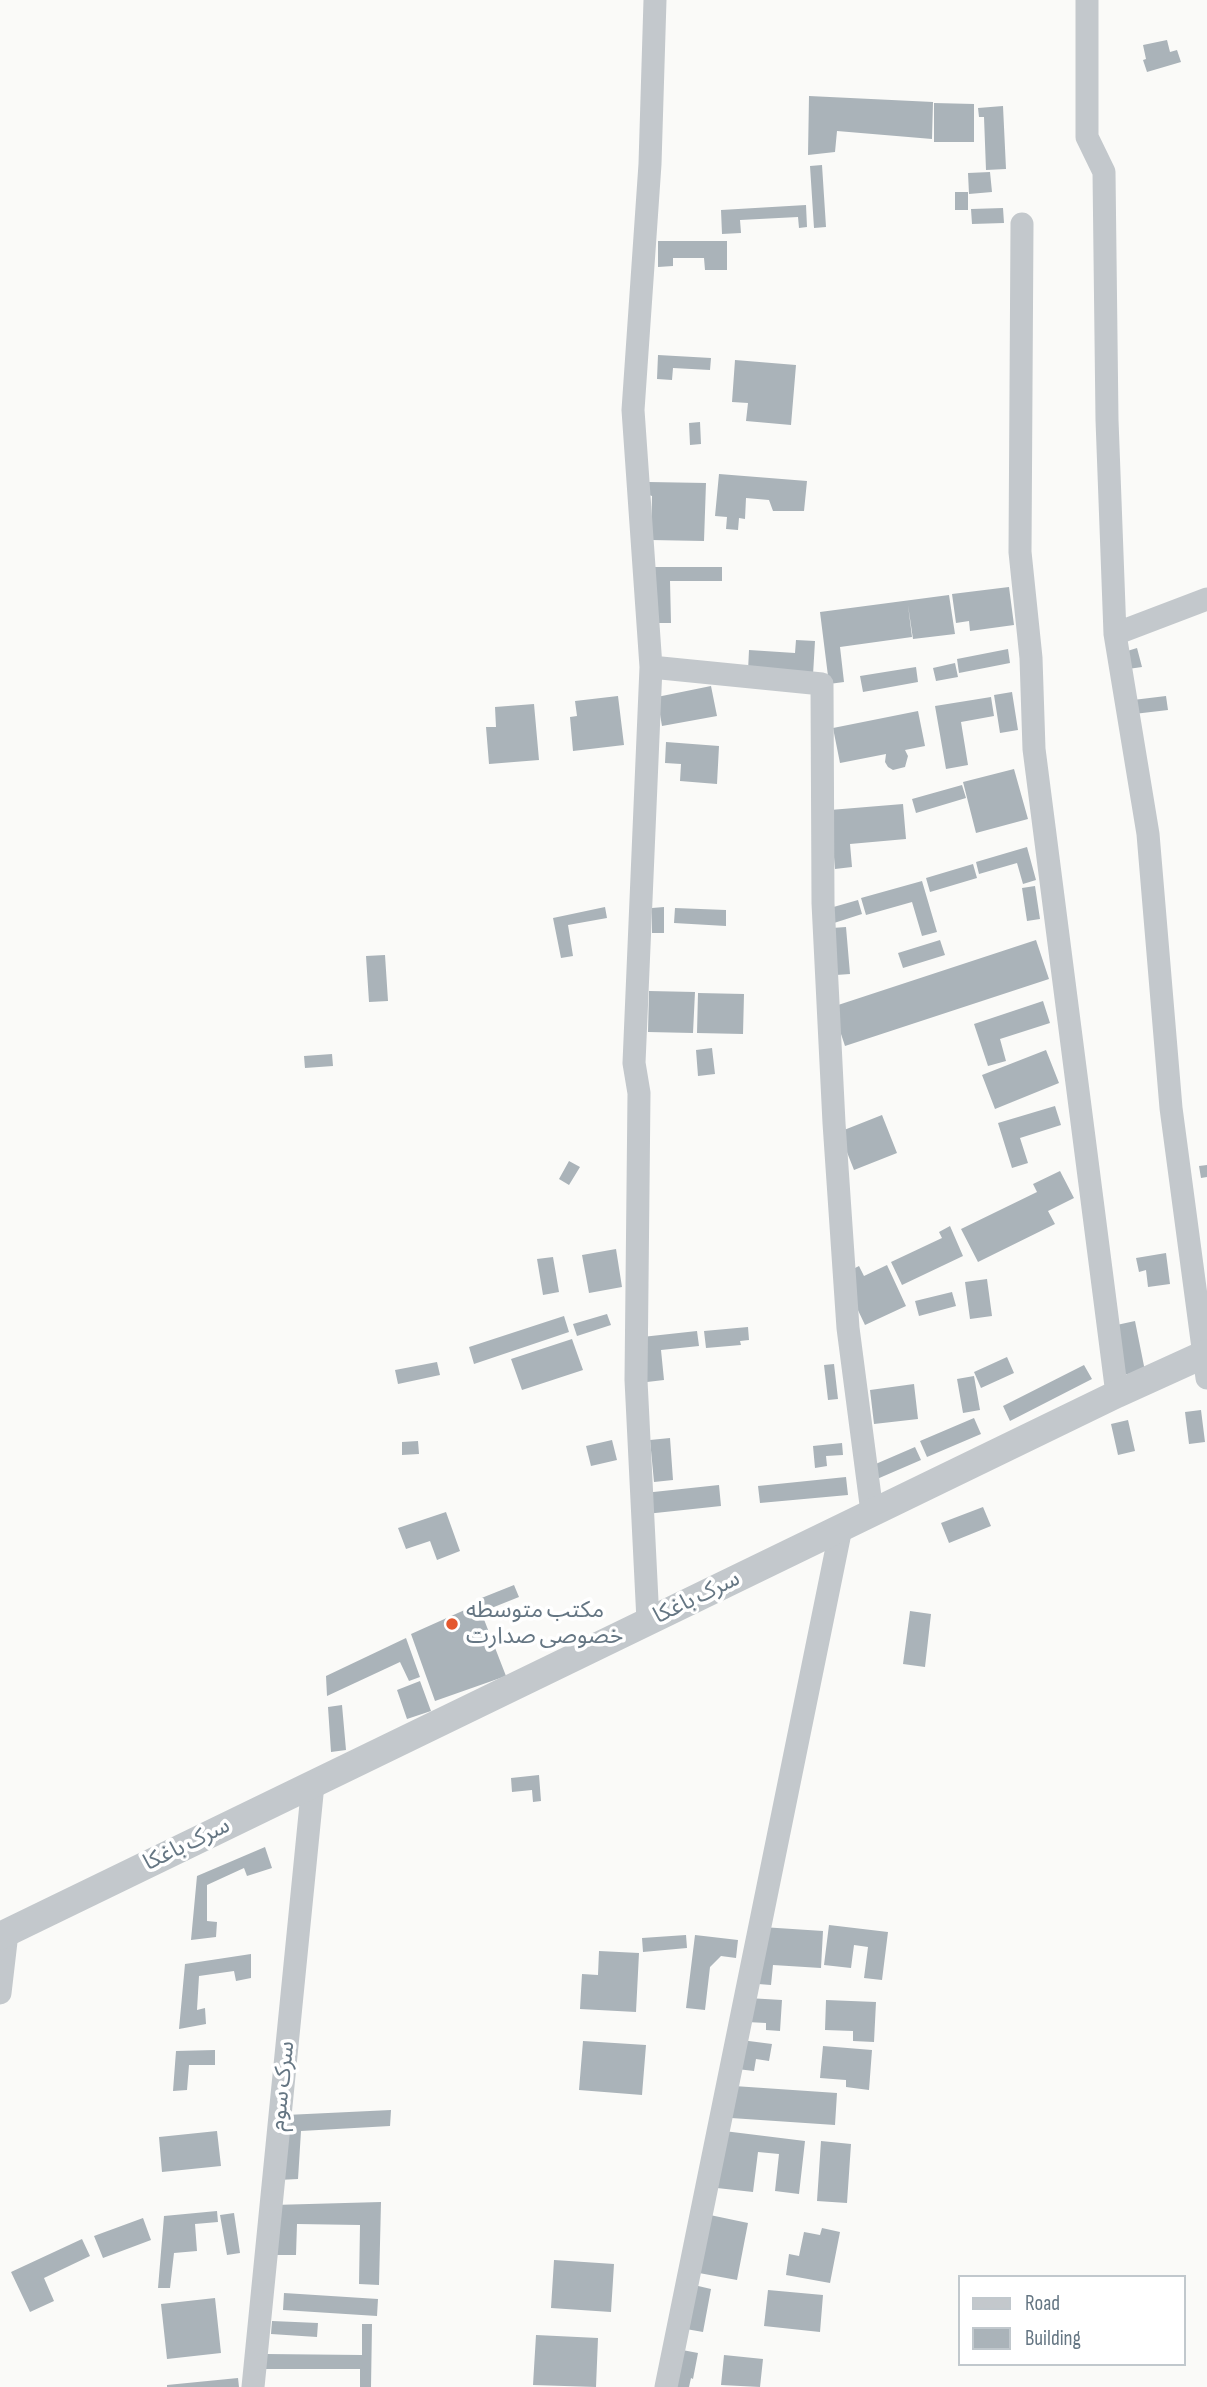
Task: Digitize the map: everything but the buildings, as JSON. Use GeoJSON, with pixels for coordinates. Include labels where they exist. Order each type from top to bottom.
{"type":"FeatureCollection","features":[{"type":"Feature","properties":{"kind":"street"},"geometry":{"type":"LineString","coordinates":[[648,1621],[636,1380],[639,1093],[634,1063],[651,667],[633,410],[650,164],[655,0]]}},
{"type":"Feature","properties":{"kind":"street"},"geometry":{"type":"LineString","coordinates":[[1087,0],[1087,137],[1104,172],[1107,420],[1115,634],[1148,834],[1171,1108],[1206,1362]]}},
{"type":"Feature","properties":{"kind":"street"},"geometry":{"type":"LineString","coordinates":[[1022,224],[1020,552],[1031,658],[1034,749],[1117,1394]]}},
{"type":"Feature","properties":{"kind":"street"},"geometry":{"type":"LineString","coordinates":[[1115,634],[1207,599]]}},
{"type":"Feature","properties":{"kind":"street"},"geometry":{"type":"LineString","coordinates":[[651,667],[822,684],[823,903],[834,1123],[848,1328],[872,1513]]}},
{"type":"Feature","properties":{"kind":"street","name":"سرک باغکا"},"geometry":{"type":"LineString","coordinates":[[3,1935],[1117,1394],[1206,1362]]}},
{"type":"Feature","properties":{"kind":"street"},"geometry":{"type":"LineString","coordinates":[[666,2387],[841,1528]]}},
{"type":"Feature","properties":{"kind":"street","name":"سرک سوم"},"geometry":{"type":"LineString","coordinates":[[253,2387],[313,1784]]}},
{"type":"Feature","properties":{"kind":"street"},"geometry":{"type":"LineString","coordinates":[[0,1993],[3,1935]]}},
{"type":"Feature","properties":{"kind":"place","name":"مکتب متوسطه خصوصی صدارت"},"geometry":{"type":"Point","coordinates":[452,1624]}}]}
